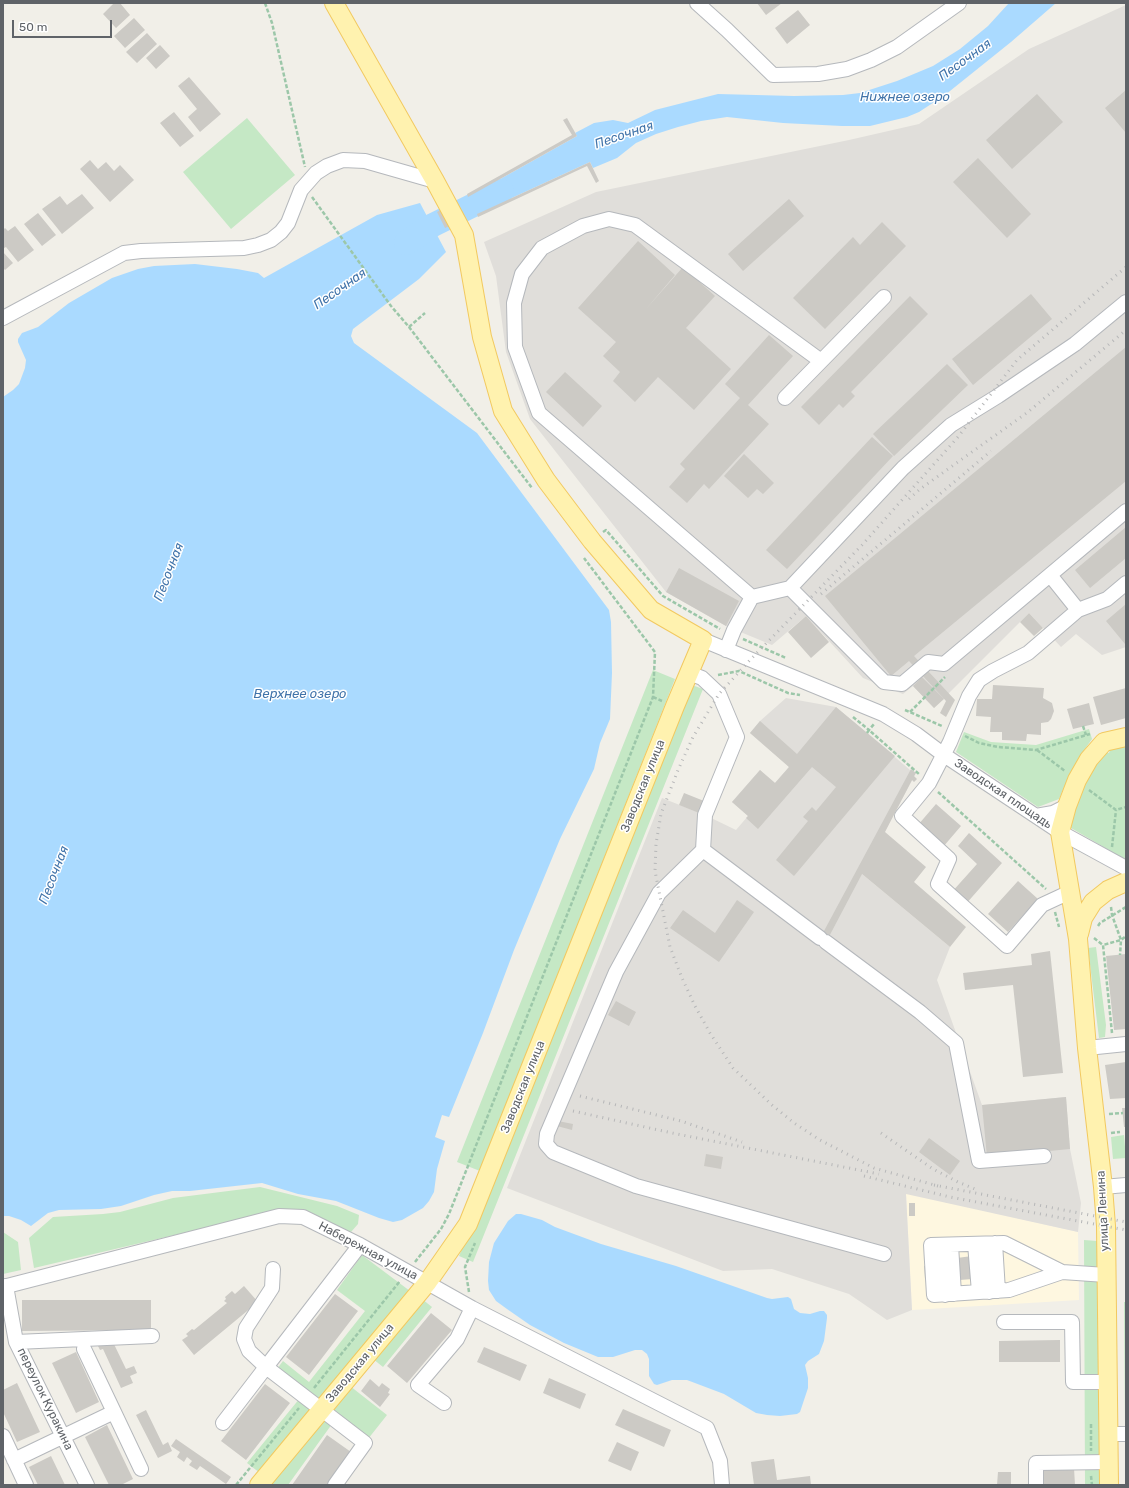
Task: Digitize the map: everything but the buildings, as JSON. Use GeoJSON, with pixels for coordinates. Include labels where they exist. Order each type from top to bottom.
{"type":"FeatureCollection","features":[{"type":"Feature","properties":{"kind":"main road"},"geometry":{"type":"LineString","coordinates":[[334,3],[440,188],[464,235],[482,337],[502,411],[546,480],[592,541],[650,610],[703,640]]}},
{"type":"Feature","properties":{"kind":"main road","name":"Заводская улица"},"geometry":{"type":"LineString","coordinates":[[259,1485],[427,1283],[468,1224],[696,676],[703,640]]}},
{"type":"Feature","properties":{"kind":"main road"},"geometry":{"type":"LineString","coordinates":[[1098,738],[1126,737]]}},
{"type":"Feature","properties":{"kind":"main road","name":"Заводская площадь"},"geometry":{"type":"LineString","coordinates":[[1060,832],[1067,806],[1098,738]]}},
{"type":"Feature","properties":{"kind":"main road"},"geometry":{"type":"LineString","coordinates":[[1060,832],[1070,892],[1086,939]]}},
{"type":"Feature","properties":{"kind":"main road"},"geometry":{"type":"LineString","coordinates":[[1086,939],[1083,918],[1092,902],[1108,890],[1126,882]]}},
{"type":"Feature","properties":{"kind":"main road","name":"улица Ленина"},"geometry":{"type":"LineString","coordinates":[[1086,939],[1087,1048],[1103,1187],[1106,1226],[1108,1382],[1117,1434],[1100,1462],[1109,1485]]}},
{"type":"Feature","properties":{"kind":"street"},"geometry":{"type":"LineString","coordinates":[[697,3],[728,30],[773,75],[818,74],[847,69],[871,60],[898,47],[959,3]]}},
{"type":"Feature","properties":{"kind":"street"},"geometry":{"type":"LineString","coordinates":[[3,318],[124,253],[141,251],[244,248],[271,240],[281,232],[288,223],[301,190],[316,173],[327,166],[344,160],[365,160],[440,188]]}},
{"type":"Feature","properties":{"kind":"street"},"geometry":{"type":"LineString","coordinates":[[752,597],[539,412],[516,347],[514,303],[522,274],[542,248],[583,226],[609,219],[635,225],[821,360]]}},
{"type":"Feature","properties":{"kind":"street"},"geometry":{"type":"LineString","coordinates":[[785,398],[884,297]]}},
{"type":"Feature","properties":{"kind":"street"},"geometry":{"type":"LineString","coordinates":[[726,650],[734,630],[752,597],[790,588],[903,468],[951,425],[998,396],[1075,344],[1126,302]]}},
{"type":"Feature","properties":{"kind":"street"},"geometry":{"type":"LineString","coordinates":[[790,588],[884,682],[902,684],[928,662],[944,664],[1126,511]]}},
{"type":"Feature","properties":{"kind":"street"},"geometry":{"type":"LineString","coordinates":[[1050,575],[1078,610]]}},
{"type":"Feature","properties":{"kind":"street"},"geometry":{"type":"LineString","coordinates":[[1070,892],[1042,905],[1007,946],[938,884],[950,859],[902,816],[930,783],[970,696],[979,680],[1028,653],[1078,610],[1107,599],[1126,583]]}},
{"type":"Feature","properties":{"kind":"street","name":"Заводская площадь"},"geometry":{"type":"LineString","coordinates":[[703,640],[883,714],[916,734],[944,755],[1060,832]]}},
{"type":"Feature","properties":{"kind":"street"},"geometry":{"type":"LineString","coordinates":[[696,676],[720,694],[737,737],[705,815],[703,850],[659,893],[616,972],[547,1134],[546,1144],[552,1152],[636,1186],[884,1254]]}},
{"type":"Feature","properties":{"kind":"street"},"geometry":{"type":"LineString","coordinates":[[1036,816],[1053,813],[1067,806]]}},
{"type":"Feature","properties":{"kind":"street"},"geometry":{"type":"LineString","coordinates":[[1060,832],[1126,868]]}},
{"type":"Feature","properties":{"kind":"street"},"geometry":{"type":"LineString","coordinates":[[703,850],[920,1012],[956,1043],[979,1161],[1044,1156]]}},
{"type":"Feature","properties":{"kind":"street"},"geometry":{"type":"LineString","coordinates":[[1087,1048],[1126,1044]]}},
{"type":"Feature","properties":{"kind":"street"},"geometry":{"type":"LineString","coordinates":[[1103,1187],[1126,1185]]}},
{"type":"Feature","properties":{"kind":"street","name":"Набережная улица"},"geometry":{"type":"LineString","coordinates":[[4,1286],[279,1216],[303,1217],[360,1245],[472,1308],[707,1428],[720,1461],[722,1485]]}},
{"type":"Feature","properties":{"kind":"street"},"geometry":{"type":"LineString","coordinates":[[985,1243],[989,1292]]}},
{"type":"Feature","properties":{"kind":"street"},"geometry":{"type":"LineString","coordinates":[[985,1243],[989,1292]]}},
{"type":"Feature","properties":{"kind":"street"},"geometry":{"type":"LineString","coordinates":[[1062,1272],[1004,1243],[931,1246],[934,1295],[1009,1290],[1062,1272],[1106,1275]]}},
{"type":"Feature","properties":{"kind":"street"},"geometry":{"type":"LineString","coordinates":[[224,1423],[360,1245]]}},
{"type":"Feature","properties":{"kind":"street"},"geometry":{"type":"LineString","coordinates":[[946,1245],[949,1294]]}},
{"type":"Feature","properties":{"kind":"street"},"geometry":{"type":"LineString","coordinates":[[273,1269],[272,1288],[246,1328],[244,1339],[249,1351],[266,1367],[365,1443],[335,1485]]}},
{"type":"Feature","properties":{"kind":"street","name":"переулок Куракина"},"geometry":{"type":"LineString","coordinates":[[4,1286],[16,1342],[87,1485]]}},
{"type":"Feature","properties":{"kind":"street"},"geometry":{"type":"LineString","coordinates":[[444,1403],[418,1385],[457,1339],[472,1308]]}},
{"type":"Feature","properties":{"kind":"street"},"geometry":{"type":"LineString","coordinates":[[1004,1322],[1072,1322],[1073,1382],[1108,1382]]}},
{"type":"Feature","properties":{"kind":"street"},"geometry":{"type":"LineString","coordinates":[[16,1342],[152,1336]]}},
{"type":"Feature","properties":{"kind":"street"},"geometry":{"type":"LineString","coordinates":[[84,1349],[141,1468]]}},
{"type":"Feature","properties":{"kind":"street"},"geometry":{"type":"LineString","coordinates":[[14,1460],[114,1412]]}},
{"type":"Feature","properties":{"kind":"street"},"geometry":{"type":"LineString","coordinates":[[3,1436],[26,1485]]}},
{"type":"Feature","properties":{"kind":"street"},"geometry":{"type":"LineString","coordinates":[[1036,1485],[1036,1463],[1100,1462]]}},
{"type":"Feature","properties":{"kind":"path"},"geometry":{"type":"LineString","coordinates":[[265,3],[272,23],[312,198],[391,306],[409,327],[532,488]]}},
{"type":"Feature","properties":{"kind":"path"},"geometry":{"type":"LineString","coordinates":[[409,327],[426,313]]}},
{"type":"Feature","properties":{"kind":"path"},"geometry":{"type":"LineString","coordinates":[[236,1485],[441,1229],[449,1214],[653,697],[655,652],[583,557]]}},
{"type":"Feature","properties":{"kind":"path"},"geometry":{"type":"LineString","coordinates":[[696,676],[739,671],[788,693],[802,696]]}},
{"type":"Feature","properties":{"kind":"path"},"geometry":{"type":"LineString","coordinates":[[910,712],[933,688]]}},
{"type":"Feature","properties":{"kind":"path"},"geometry":{"type":"LineString","coordinates":[[904,710],[979,743],[998,747],[1036,750],[1086,735],[1098,738]]}},
{"type":"Feature","properties":{"kind":"path"},"geometry":{"type":"LineString","coordinates":[[848,712],[868,732],[930,783],[1047,890],[1061,933]]}},
{"type":"Feature","properties":{"kind":"path"},"geometry":{"type":"LineString","coordinates":[[868,732],[883,714]]}},
{"type":"Feature","properties":{"kind":"path"},"geometry":{"type":"LineString","coordinates":[[1083,726],[1086,735]]}},
{"type":"Feature","properties":{"kind":"path"},"geometry":{"type":"LineString","coordinates":[[1086,939],[1103,945],[1121,940],[1126,936]]}},
{"type":"Feature","properties":{"kind":"path"},"geometry":{"type":"LineString","coordinates":[[1103,945],[1112,1036],[1107,1046]]}},
{"type":"Feature","properties":{"kind":"path"},"geometry":{"type":"LineString","coordinates":[[1107,1107],[1109,1121]]}},
{"type":"Feature","properties":{"kind":"path"},"geometry":{"type":"LineString","coordinates":[[1108,1114],[1122,1113]]}},
{"type":"Feature","properties":{"kind":"path"},"geometry":{"type":"LineString","coordinates":[[1110,1127],[1110,1134],[1120,1132]]}},
{"type":"Feature","properties":{"kind":"path"},"geometry":{"type":"LineString","coordinates":[[472,1308],[465,1267],[477,1237]]}},
{"type":"Feature","properties":{"kind":"path"},"geometry":{"type":"LineString","coordinates":[[1091,1422],[1100,1462],[1092,1485]]}},
{"type":"Feature","properties":{"kind":"shaded area"},"geometry":{"type":"Polygon","coordinates":[[[1126,5],[1126,647],[1102,655],[1076,634],[1061,647],[1029,613],[934,708],[913,686],[903,694],[863,678],[806,616],[772,645],[726,626],[666,592],[530,419],[506,352],[496,276],[484,242],[596,192],[849,140],[919,124],[1029,49],[1126,5]]]}},
{"type":"Feature","properties":{"kind":"shaded area"},"geometry":{"type":"Polygon","coordinates":[[[786,698],[836,707],[910,770],[916,773],[862,874],[950,947],[937,980],[982,1105],[1066,1097],[1070,1149],[1081,1203],[1078,1232],[906,1194],[912,1310],[887,1320],[849,1294],[772,1269],[723,1271],[507,1188],[662,798],[705,815],[736,830],[748,816],[732,802],[760,770],[775,783],[789,767],[750,733],[760,721],[786,698]]]}},
{"type":"Feature","properties":{"kind":"shaded area"},"geometry":{"type":"Polygon","coordinates":[[[906,1193],[1078,1232],[1079,1300],[912,1310],[906,1193]]]}},
{"type":"Feature","properties":{"kind":"green space"},"geometry":{"type":"Polygon","coordinates":[[[247,118],[295,175],[231,229],[183,172],[247,118]]]}},
{"type":"Feature","properties":{"kind":"green space"},"geometry":{"type":"Polygon","coordinates":[[[653,670],[675,679],[480,1171],[457,1162],[653,670]]]}},
{"type":"Feature","properties":{"kind":"green space"},"geometry":{"type":"Polygon","coordinates":[[[689,684],[703,689],[473,1262],[459,1256],[689,684]]]}},
{"type":"Feature","properties":{"kind":"green space"},"geometry":{"type":"Polygon","coordinates":[[[1089,729],[1092,739],[1080,756],[1059,799],[1038,807],[956,752],[964,732],[991,742],[1036,745],[1089,729]]]}},
{"type":"Feature","properties":{"kind":"green space"},"geometry":{"type":"Polygon","coordinates":[[[1126,745],[1126,860],[1071,828],[1075,807],[1095,764],[1106,752],[1109,753],[1110,749],[1126,745]]]}},
{"type":"Feature","properties":{"kind":"green space"},"geometry":{"type":"Polygon","coordinates":[[[1096,947],[1106,1025],[1105,1037],[1099,1038],[1088,948],[1096,947]]]}},
{"type":"Feature","properties":{"kind":"green space"},"geometry":{"type":"Polygon","coordinates":[[[1124,1135],[1126,1158],[1113,1159],[1111,1137],[1124,1135]]]}},
{"type":"Feature","properties":{"kind":"green space"},"geometry":{"type":"Polygon","coordinates":[[[260,1187],[337,1206],[359,1215],[358,1224],[351,1232],[303,1212],[277,1211],[34,1268],[29,1238],[53,1217],[120,1212],[173,1198],[260,1187]]]}},
{"type":"Feature","properties":{"kind":"green space"},"geometry":{"type":"Polygon","coordinates":[[[3,1232],[18,1242],[21,1270],[3,1274],[3,1232]]]}},
{"type":"Feature","properties":{"kind":"green space"},"geometry":{"type":"Polygon","coordinates":[[[1084,1240],[1097,1241],[1100,1485],[1085,1485],[1084,1240]]]}},
{"type":"Feature","properties":{"kind":"green space"},"geometry":{"type":"Polygon","coordinates":[[[362,1255],[410,1291],[319,1401],[277,1369],[283,1361],[309,1382],[365,1311],[337,1290],[362,1255]]]}},
{"type":"Feature","properties":{"kind":"green space"},"geometry":{"type":"Polygon","coordinates":[[[422,1299],[432,1307],[383,1367],[373,1359],[422,1299]]]}},
{"type":"Feature","properties":{"kind":"green space"},"geometry":{"type":"Polygon","coordinates":[[[1124,1302],[1126,1302],[1125,1423],[1124,1302]]]}},
{"type":"Feature","properties":{"kind":"green space"},"geometry":{"type":"Polygon","coordinates":[[[350,1386],[387,1415],[368,1439],[331,1409],[350,1386]]]}},
{"type":"Feature","properties":{"kind":"green space"},"geometry":{"type":"Polygon","coordinates":[[[300,1398],[313,1408],[260,1473],[247,1463],[300,1398]]]}},
{"type":"Feature","properties":{"kind":"green space"},"geometry":{"type":"Polygon","coordinates":[[[322,1416],[332,1424],[288,1485],[267,1485],[322,1416]]]}},
{"type":"Feature","properties":{"kind":"water","name":"Нижнее озеро"},"geometry":{"type":"Polygon","coordinates":[[[1009,3],[1056,3],[1011,42],[945,95],[919,112],[907,117],[870,126],[783,123],[727,117],[701,121],[656,134],[636,143],[617,158],[593,168],[590,162],[477,214],[468,197],[577,136],[575,133],[594,123],[613,120],[628,123],[655,110],[718,94],[794,96],[843,95],[860,93],[897,81],[933,66],[960,49],[988,26],[1009,3]]]}},
{"type":"Feature","properties":{"kind":"water","name":"Верхнее озеро"},"geometry":{"type":"Polygon","coordinates":[[[420,203],[446,252],[419,279],[353,329],[351,336],[354,343],[477,433],[609,610],[611,622],[612,673],[610,719],[600,743],[594,769],[560,839],[514,950],[483,1033],[449,1117],[442,1115],[435,1137],[445,1141],[437,1169],[434,1192],[423,1208],[402,1220],[393,1222],[336,1201],[298,1194],[262,1183],[190,1191],[172,1191],[154,1195],[121,1206],[101,1209],[59,1210],[48,1213],[31,1226],[21,1220],[9,1216],[3,1216],[3,397],[19,384],[25,368],[26,360],[18,339],[22,333],[38,327],[69,303],[112,278],[138,269],[154,266],[195,264],[258,273],[264,278],[377,215],[420,203]]]}},
{"type":"Feature","properties":{"kind":"water"},"geometry":{"type":"Polygon","coordinates":[[[516,1214],[542,1220],[555,1227],[601,1244],[676,1266],[767,1298],[772,1299],[788,1297],[791,1299],[794,1309],[800,1313],[810,1314],[824,1311],[827,1318],[824,1341],[819,1354],[808,1361],[805,1365],[808,1378],[808,1388],[800,1412],[797,1414],[780,1416],[756,1413],[724,1394],[687,1380],[672,1380],[657,1385],[654,1384],[649,1376],[649,1359],[647,1354],[642,1350],[635,1350],[613,1357],[598,1357],[564,1343],[530,1325],[507,1309],[496,1301],[489,1290],[489,1262],[494,1243],[508,1221],[516,1214]]]}},
{"type":"Feature","properties":{"kind":"waterway","name":"Песочная"},"geometry":{"type":"LineString","coordinates":[[406,243],[433,225],[502,191]]}},
{"type":"Feature","properties":{"kind":"railway"},"geometry":{"type":"LineString","coordinates":[[938,1186],[874,1168],[820,1140],[794,1123],[772,1105],[733,1068],[710,1033],[695,1006],[670,947],[655,871],[656,844],[661,814],[693,737],[719,694],[862,545],[958,437],[1017,360],[1126,267]]}},
{"type":"Feature","properties":{"kind":"railway"},"geometry":{"type":"LineString","coordinates":[[909,499],[920,489],[1028,412],[1126,330]]}},
{"type":"Feature","properties":{"kind":"railway"},"geometry":{"type":"LineString","coordinates":[[821,594],[991,451]]}},
{"type":"Feature","properties":{"kind":"railway"},"geometry":{"type":"LineString","coordinates":[[580,1096],[681,1121],[742,1142]]}},
{"type":"Feature","properties":{"kind":"railway"},"geometry":{"type":"LineString","coordinates":[[573,1111],[672,1133],[879,1174]]}},
{"type":"Feature","properties":{"kind":"railway"},"geometry":{"type":"LineString","coordinates":[[881,1133],[933,1169],[975,1189]]}},
{"type":"Feature","properties":{"kind":"railway"},"geometry":{"type":"LineString","coordinates":[[864,1176],[950,1197],[1126,1230]]}},
{"type":"Feature","properties":{"kind":"railway"},"geometry":{"type":"LineString","coordinates":[[934,1185],[1126,1222]]}}]}
